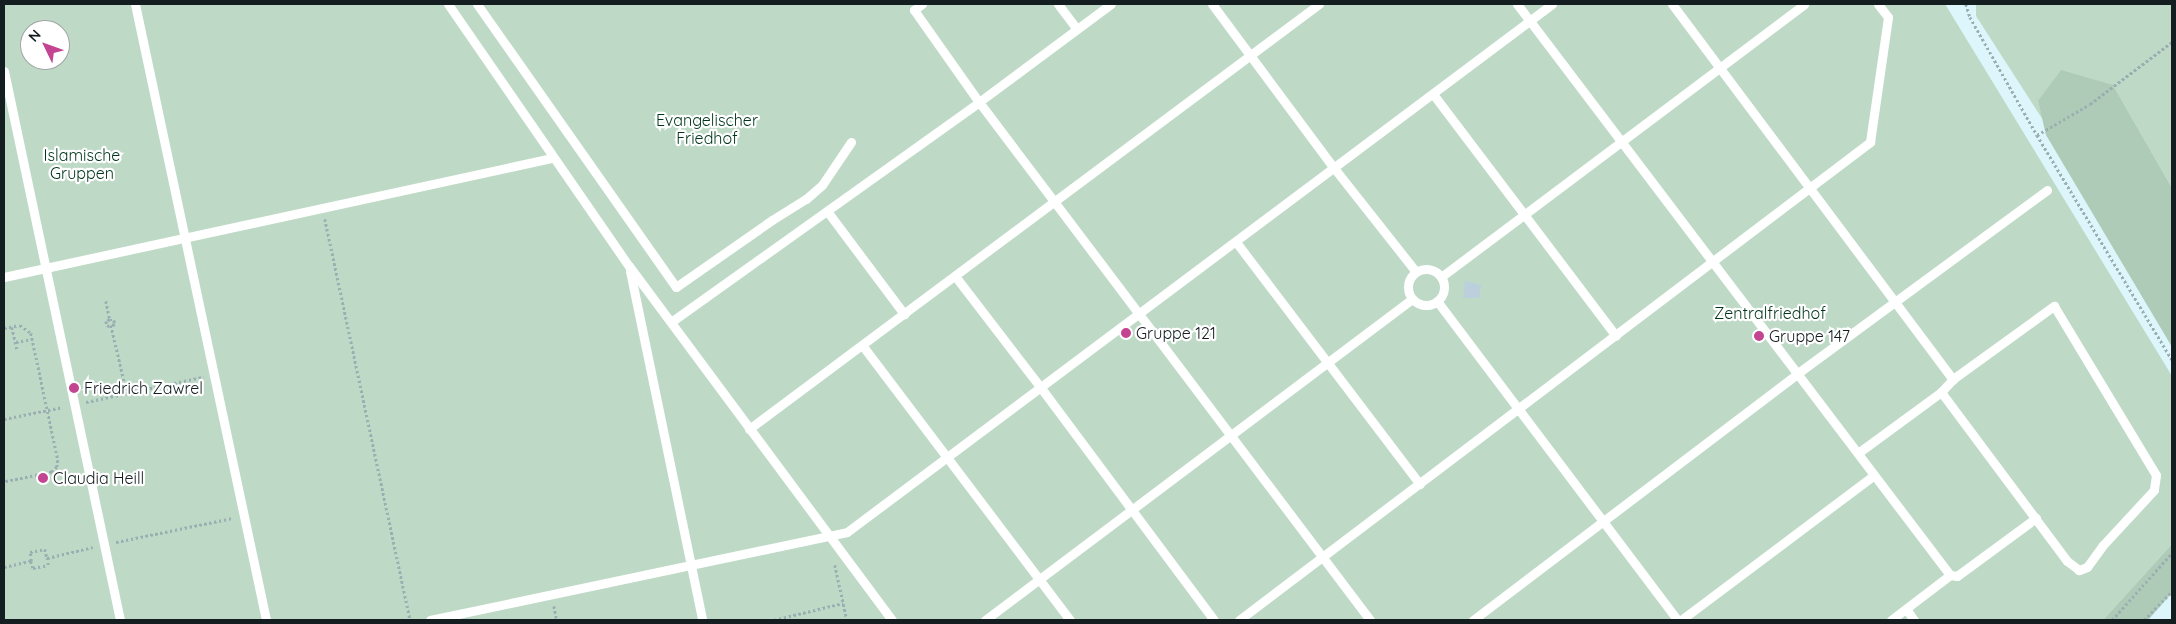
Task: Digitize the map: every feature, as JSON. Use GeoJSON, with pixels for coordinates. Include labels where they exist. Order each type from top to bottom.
{"type":"FeatureCollection","features":[{"type":"Feature","properties":{"kind":"lane"},"geometry":{"type":"LineString","coordinates":[[135,4],[266,620]]}},
{"type":"Feature","properties":{"kind":"lane"},"geometry":{"type":"LineString","coordinates":[[448,4],[552,158],[629,266],[829,538],[892,620]]}},
{"type":"Feature","properties":{"kind":"lane"},"geometry":{"type":"LineString","coordinates":[[477,4],[610,196],[676,287],[772,220],[806,199],[822,185],[851,142]]}},
{"type":"Feature","properties":{"kind":"lane"},"geometry":{"type":"LineString","coordinates":[[922,4],[914,10],[979,102],[1370,620]]}},
{"type":"Feature","properties":{"kind":"lane"},"geometry":{"type":"LineString","coordinates":[[1058,4],[1077,30]]}},
{"type":"Feature","properties":{"kind":"lane"},"geometry":{"type":"LineString","coordinates":[[671,322],[979,102],[1111,4]]}},
{"type":"Feature","properties":{"kind":"lane"},"geometry":{"type":"LineString","coordinates":[[1212,4],[1252,55],[1334,168],[1416,272]]}},
{"type":"Feature","properties":{"kind":"lane"},"geometry":{"type":"LineString","coordinates":[[750,429],[1319,4]]}},
{"type":"Feature","properties":{"kind":"lane"},"geometry":{"type":"LineString","coordinates":[[1517,4],[1950,575],[1957,576],[2036,518]]}},
{"type":"Feature","properties":{"kind":"lane"},"geometry":{"type":"LineString","coordinates":[[430,620],[829,538],[847,532],[1552,4]]}},
{"type":"Feature","properties":{"kind":"lane"},"geometry":{"type":"LineString","coordinates":[[1672,4],[1953,379]]}},
{"type":"Feature","properties":{"kind":"lane"},"geometry":{"type":"LineString","coordinates":[[1441,277],[1804,4]]}},
{"type":"Feature","properties":{"kind":"lane"},"geometry":{"type":"LineString","coordinates":[[1239,620],[1870,142],[1888,17],[1878,4]]}},
{"type":"Feature","properties":{"kind":"lane"},"geometry":{"type":"LineString","coordinates":[[4,71],[120,620]]}},
{"type":"Feature","properties":{"kind":"lane"},"geometry":{"type":"LineString","coordinates":[[1433,94],[1522,216],[1616,336]]}},
{"type":"Feature","properties":{"kind":"lane"},"geometry":{"type":"LineString","coordinates":[[4,277],[552,158]]}},
{"type":"Feature","properties":{"kind":"lane"},"geometry":{"type":"LineString","coordinates":[[1474,620],[1798,373],[2047,190]]}},
{"type":"Feature","properties":{"kind":"lane"},"geometry":{"type":"LineString","coordinates":[[826,211],[904,314]]}},
{"type":"Feature","properties":{"kind":"lane"},"geometry":{"type":"LineString","coordinates":[[1236,242],[1420,484]]}},
{"type":"Feature","properties":{"kind":"lane"},"geometry":{"type":"LineString","coordinates":[[629,266],[702,620]]}},
{"type":"Feature","properties":{"kind":"lane"},"geometry":{"type":"LineString","coordinates":[[1427,269],[1441,277],[1443,292],[1437,301],[1427,305],[1412,298],[1408,287],[1412,276],[1416,272],[1427,269]]}},
{"type":"Feature","properties":{"kind":"lane"},"geometry":{"type":"LineString","coordinates":[[954,276],[1041,388],[1214,620]]}},
{"type":"Feature","properties":{"kind":"lane"},"geometry":{"type":"LineString","coordinates":[[985,620],[1412,298]]}},
{"type":"Feature","properties":{"kind":"lane"},"geometry":{"type":"LineString","coordinates":[[1437,301],[1603,523],[1679,620],[1874,474]]}},
{"type":"Feature","properties":{"kind":"lane"},"geometry":{"type":"LineString","coordinates":[[1858,454],[1941,392],[1953,379],[2054,306],[2156,475],[2154,490],[2103,545],[2087,567],[2079,570],[2067,561],[1941,392]]}},
{"type":"Feature","properties":{"kind":"lane"},"geometry":{"type":"LineString","coordinates":[[862,345],[1070,620]]}},
{"type":"Feature","properties":{"kind":"lane"},"geometry":{"type":"LineString","coordinates":[[1892,620],[1950,575]]}},
{"type":"Feature","properties":{"kind":"lane"},"geometry":{"type":"LineString","coordinates":[[1906,609],[1914,620]]}},
{"type":"Feature","properties":{"kind":"path"},"geometry":{"type":"LineString","coordinates":[[1966,4],[1970,17],[2037,135],[2172,360]]}},
{"type":"Feature","properties":{"kind":"path"},"geometry":{"type":"LineString","coordinates":[[2037,135],[2090,104],[2172,42]]}},
{"type":"Feature","properties":{"kind":"path"},"geometry":{"type":"LineString","coordinates":[[323,208],[410,620]]}},
{"type":"Feature","properties":{"kind":"path"},"geometry":{"type":"LineString","coordinates":[[106,301],[110,320],[114,320],[115,324],[111,326],[127,393]]}},
{"type":"Feature","properties":{"kind":"path"},"geometry":{"type":"LineString","coordinates":[[4,328],[20,325],[26,328],[32,339],[58,460],[57,467],[52,472],[4,482]]}},
{"type":"Feature","properties":{"kind":"path"},"geometry":{"type":"LineString","coordinates":[[12,327],[17,349]]}},
{"type":"Feature","properties":{"kind":"path"},"geometry":{"type":"LineString","coordinates":[[16,342],[32,339]]}},
{"type":"Feature","properties":{"kind":"path"},"geometry":{"type":"LineString","coordinates":[[4,419],[214,375]]}},
{"type":"Feature","properties":{"kind":"path"},"geometry":{"type":"LineString","coordinates":[[47,558],[244,515]]}},
{"type":"Feature","properties":{"kind":"path"},"geometry":{"type":"LineString","coordinates":[[829,538],[847,620]]}},
{"type":"Feature","properties":{"kind":"path"},"geometry":{"type":"LineString","coordinates":[[45,550],[48,565],[33,568],[31,561],[30,552],[45,550]]}},
{"type":"Feature","properties":{"kind":"path"},"geometry":{"type":"LineString","coordinates":[[2112,620],[2172,553]]}},
{"type":"Feature","properties":{"kind":"path"},"geometry":{"type":"LineString","coordinates":[[4,567],[31,561]]}},
{"type":"Feature","properties":{"kind":"path"},"geometry":{"type":"LineString","coordinates":[[2144,620],[2172,590]]}},
{"type":"Feature","properties":{"kind":"path"},"geometry":{"type":"LineString","coordinates":[[774,620],[843,604]]}},
{"type":"Feature","properties":{"kind":"green space","name":"Zentralfriedhof"},"geometry":{"type":"Polygon","coordinates":[[[4,4],[1945,4],[2172,376],[2172,544],[2103,620],[4,620],[4,4]]]}},
{"type":"Feature","properties":{"kind":"green space"},"geometry":{"type":"Polygon","coordinates":[[[1976,4],[2172,4],[2172,188],[2113,85],[2038,101],[2043,120],[1976,16],[1976,4]]]}},
{"type":"Feature","properties":{"kind":"green space"},"geometry":{"type":"Polygon","coordinates":[[[2061,70],[2113,85],[2172,188],[2172,347],[2046,135],[2038,101],[2061,70]]]}},
{"type":"Feature","properties":{"kind":"green space"},"geometry":{"type":"Polygon","coordinates":[[[2172,544],[2172,593],[2148,620],[2103,620],[2172,544]]]}},
{"type":"Feature","properties":{"kind":"building"},"geometry":{"type":"Polygon","coordinates":[[[1465,281],[1481,285],[1479,298],[1463,298],[1465,281]]]}},
{"type":"Feature","properties":{"kind":"place","name":"Gruppe 121"},"geometry":{"type":"Point","coordinates":[1126,333]}},
{"type":"Feature","properties":{"kind":"place","name":"Gruppe 147"},"geometry":{"type":"Point","coordinates":[1759,336]}},
{"type":"Feature","properties":{"kind":"place","name":"Friedrich Zawrel"},"geometry":{"type":"Point","coordinates":[74,388]}},
{"type":"Feature","properties":{"kind":"place","name":"Claudia Heill"},"geometry":{"type":"Point","coordinates":[43,478]}},
{"type":"Feature","properties":{"kind":"park label","name":"Evangelischer Friedhof"},"geometry":{"type":"Point","coordinates":[707,129]}},
{"type":"Feature","properties":{"kind":"park label","name":"Islamische Gruppen"},"geometry":{"type":"Point","coordinates":[82,164]}}]}
